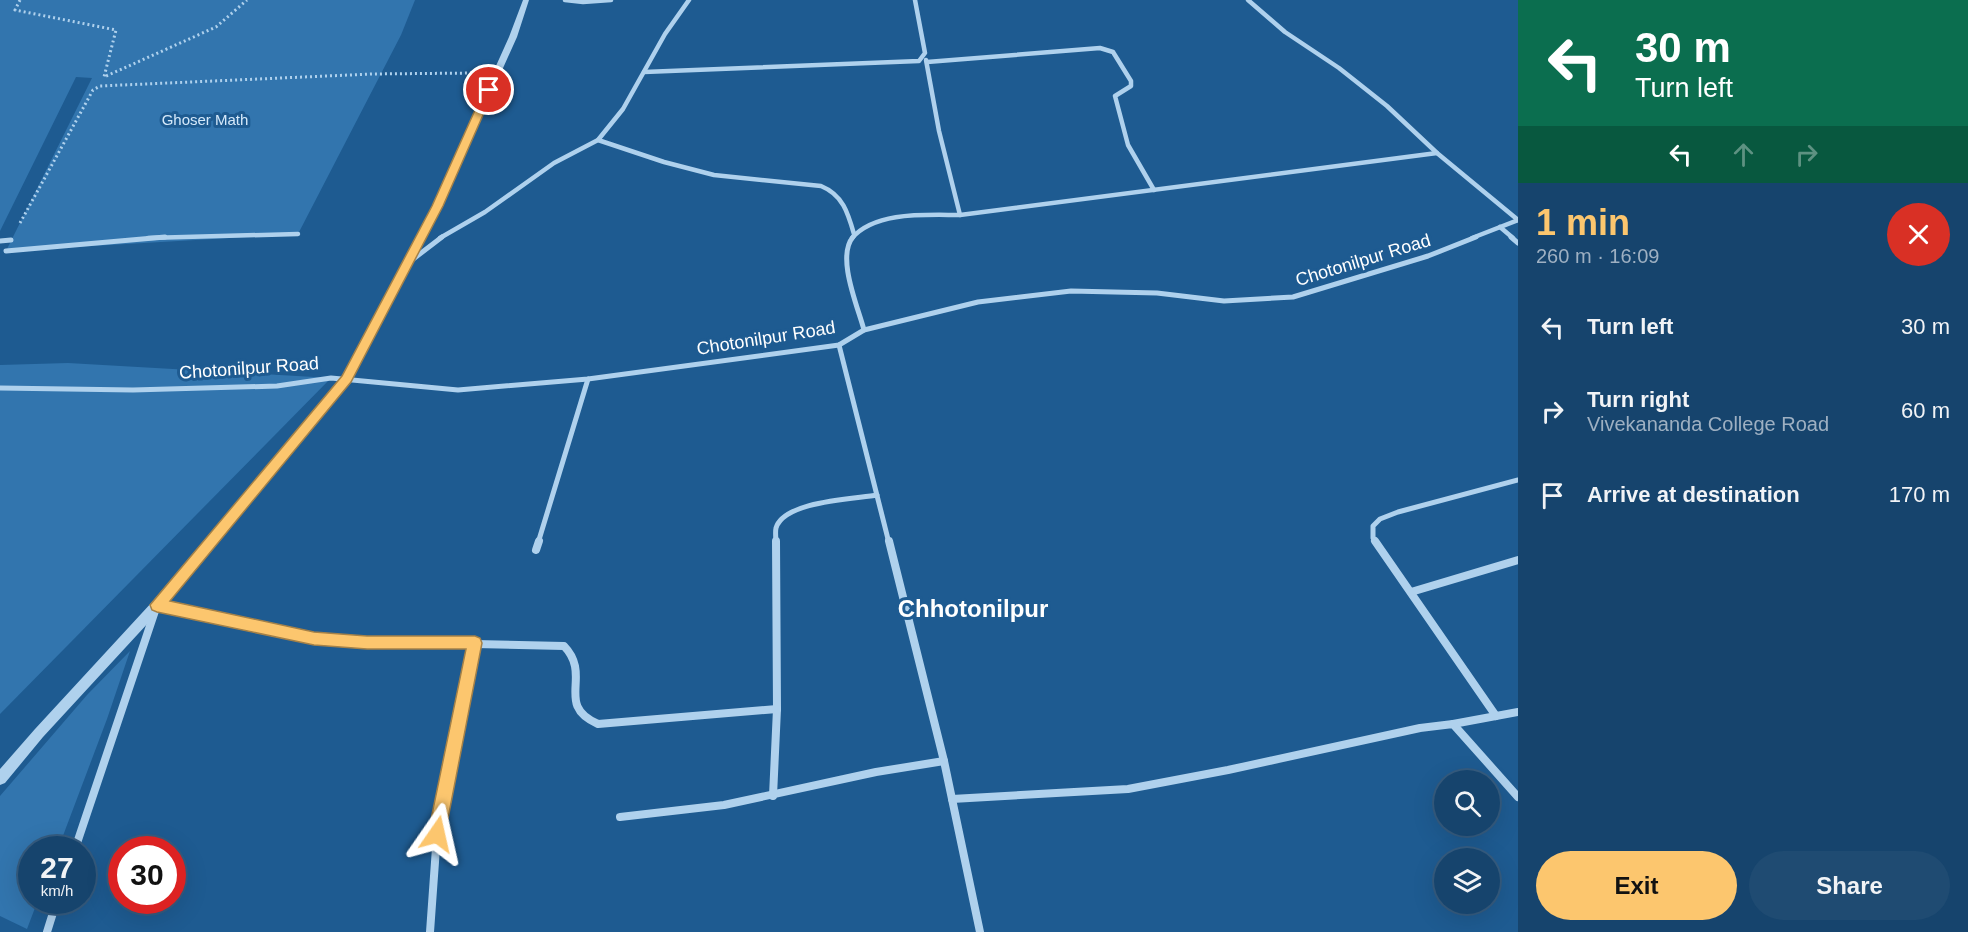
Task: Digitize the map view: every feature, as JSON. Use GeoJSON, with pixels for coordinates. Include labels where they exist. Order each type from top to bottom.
{"type":"FeatureCollection","features":[{"type":"Feature","properties":{"kind":"street"},"geometry":{"type":"LineString","coordinates":[[0,779],[39,733],[157,605],[347,378],[453,173],[513,37],[526,0]]}},
{"type":"Feature","properties":{"kind":"street"},"geometry":{"type":"LineString","coordinates":[[565,0],[583,2],[610,0]]}},
{"type":"Feature","properties":{"kind":"street"},"geometry":{"type":"LineString","coordinates":[[406,266],[430,244],[485,212],[554,163],[598,140],[623,109],[665,34],[689,0]]}},
{"type":"Feature","properties":{"kind":"street"},"geometry":{"type":"LineString","coordinates":[[915,0],[939,131],[960,215]]}},
{"type":"Feature","properties":{"kind":"street"},"geometry":{"type":"LineString","coordinates":[[1248,0],[1285,32],[1339,68],[1387,106],[1437,153],[1518,220]]}},
{"type":"Feature","properties":{"kind":"street"},"geometry":{"type":"LineString","coordinates":[[927,62],[1100,48],[1113,52],[1131,81],[1131,86],[1121,91],[1115,100],[1122,130],[1128,146],[1155,190]]}},
{"type":"Feature","properties":{"kind":"street"},"geometry":{"type":"LineString","coordinates":[[644,72],[911,63],[919,61],[925,53]]}},
{"type":"Feature","properties":{"kind":"street"},"geometry":{"type":"LineString","coordinates":[[598,140],[691,170],[734,179],[814,185],[829,189],[846,209],[854,234]]}},
{"type":"Feature","properties":{"kind":"street"},"geometry":{"type":"LineString","coordinates":[[864,330],[845,257],[848,239],[862,227],[893,218],[960,215],[1437,153]]}},
{"type":"Feature","properties":{"kind":"street","name":"Chotonilpur Road"},"geometry":{"type":"LineString","coordinates":[[0,388],[169,389],[277,386],[331,378],[347,378],[458,390],[588,379],[839,345],[864,330],[978,302],[1071,291],[1157,293],[1224,301],[1293,297],[1428,256],[1518,220]]}},
{"type":"Feature","properties":{"kind":"street"},"geometry":{"type":"LineString","coordinates":[[1500,227],[1518,243]]}},
{"type":"Feature","properties":{"kind":"street"},"geometry":{"type":"LineString","coordinates":[[6,251],[176,236],[298,234]]}},
{"type":"Feature","properties":{"kind":"street"},"geometry":{"type":"LineString","coordinates":[[0,241],[11,240]]}},
{"type":"Feature","properties":{"kind":"street"},"geometry":{"type":"LineString","coordinates":[[839,345],[944,761],[980,932]]}},
{"type":"Feature","properties":{"kind":"street"},"geometry":{"type":"LineString","coordinates":[[537,550],[588,379]]}},
{"type":"Feature","properties":{"kind":"street"},"geometry":{"type":"LineString","coordinates":[[1496,716],[1373,538],[1373,526],[1380,519],[1398,512],[1518,480]]}},
{"type":"Feature","properties":{"kind":"street"},"geometry":{"type":"LineString","coordinates":[[773,796],[777,709],[776,528],[788,513],[811,505],[877,495]]}},
{"type":"Feature","properties":{"kind":"street"},"geometry":{"type":"LineString","coordinates":[[1411,592],[1518,560]]}},
{"type":"Feature","properties":{"kind":"street"},"geometry":{"type":"LineString","coordinates":[[157,605],[314,638],[367,642],[564,646],[572,651],[577,664],[575,704],[586,721],[598,724],[777,709]]}},
{"type":"Feature","properties":{"kind":"street"},"geometry":{"type":"LineString","coordinates":[[79,836],[157,605]]}},
{"type":"Feature","properties":{"kind":"street"},"geometry":{"type":"LineString","coordinates":[[430,932],[437,834],[475,643]]}},
{"type":"Feature","properties":{"kind":"street"},"geometry":{"type":"LineString","coordinates":[[952,799],[1128,789],[1420,728],[1518,712]]}},
{"type":"Feature","properties":{"kind":"street"},"geometry":{"type":"LineString","coordinates":[[1453,724],[1518,797]]}},
{"type":"Feature","properties":{"kind":"street"},"geometry":{"type":"LineString","coordinates":[[620,817],[724,805],[773,796],[876,771],[944,761]]}},
{"type":"Feature","properties":{"kind":"street"},"geometry":{"type":"LineString","coordinates":[[47,932],[53,914]]}},
{"type":"Feature","properties":{"kind":"path"},"geometry":{"type":"LineString","coordinates":[[20,0],[15,10],[117,30],[104,77],[216,27],[247,0]]}},
{"type":"Feature","properties":{"kind":"path"},"geometry":{"type":"LineString","coordinates":[[11,240],[93,90],[100,86],[372,74],[496,73]]}},
{"type":"Feature","properties":{"kind":"green space","name":"Ghoser Math"},"geometry":{"type":"Polygon","coordinates":[[[0,0],[415,0],[401,35],[298,234],[6,251],[92,78],[76,77],[0,231],[0,0]]]}},
{"type":"Feature","properties":{"kind":"green space"},"geometry":{"type":"Polygon","coordinates":[[[68,363],[331,378],[0,714],[0,365],[68,363]]]}},
{"type":"Feature","properties":{"kind":"green space"},"geometry":{"type":"Polygon","coordinates":[[[130,651],[63,836],[18,836],[18,914],[33,914],[27,929],[0,916],[0,796],[87,695],[130,651]]]}},
{"type":"Feature","properties":{"kind":"district","name":"Chhotonilpur"},"geometry":{"type":"Point","coordinates":[973,609]}},
{"type":"Feature","properties":{"kind":"route"},"geometry":{"type":"LineString","coordinates":[[437,834],[475,643],[334,641],[157,605],[347,378],[437,206],[489,90]]}}]}
